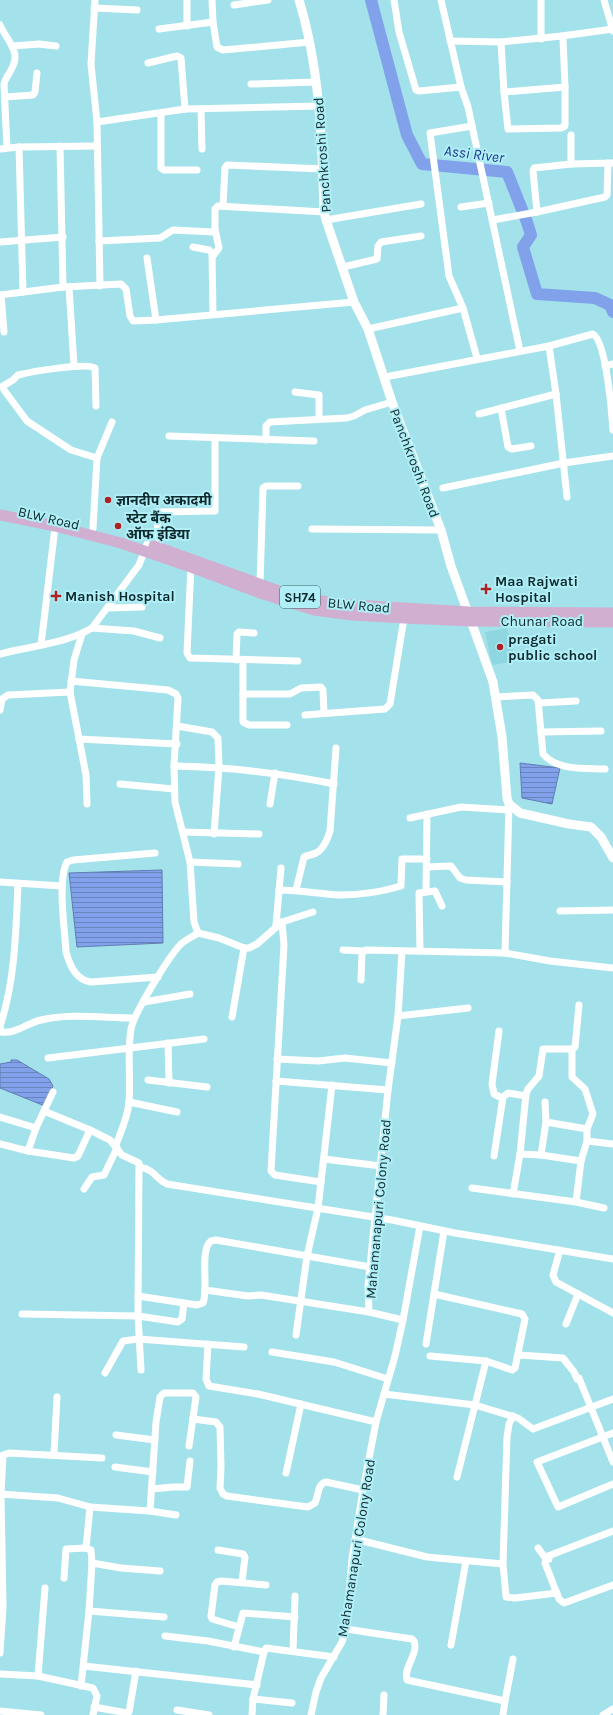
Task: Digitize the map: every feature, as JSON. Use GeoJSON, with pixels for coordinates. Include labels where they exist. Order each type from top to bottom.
{"type":"FeatureCollection","features":[{"type":"Feature","properties":{"kind":"main road","name":"BLW Road"},"geometry":{"type":"LineString","coordinates":[[0,507],[56,522],[93,528],[146,547],[160,548],[192,563],[293,596],[339,604],[470,616],[613,613]]}},
{"type":"Feature","properties":{"kind":"main road","name":"SH74"},"geometry":{"type":"LineString","coordinates":[[0,515],[56,522],[106,539],[146,547],[192,563],[260,593],[314,610],[352,615],[404,618],[470,616]]}},
{"type":"Feature","properties":{"kind":"main road","name":"Chunar Road"},"geometry":{"type":"LineString","coordinates":[[470,616],[613,622]]}},
{"type":"Feature","properties":{"kind":"street"},"geometry":{"type":"LineString","coordinates":[[95,0],[91,64],[97,122],[100,286]]}},
{"type":"Feature","properties":{"kind":"street"},"geometry":{"type":"LineString","coordinates":[[187,0],[187,26]]}},
{"type":"Feature","properties":{"kind":"street"},"geometry":{"type":"LineString","coordinates":[[212,0],[213,22],[217,47],[223,50],[310,42]]}},
{"type":"Feature","properties":{"kind":"street"},"geometry":{"type":"LineString","coordinates":[[234,5],[268,0]]}},
{"type":"Feature","properties":{"kind":"street","name":"Panchkroshi Road"},"geometry":{"type":"LineString","coordinates":[[299,0],[310,42],[320,106],[325,216],[354,302],[368,329],[392,402],[441,530],[451,566],[493,682],[502,737],[506,792],[509,807]]}},
{"type":"Feature","properties":{"kind":"street"},"geometry":{"type":"LineString","coordinates":[[394,0],[399,32],[416,90],[461,87]]}},
{"type":"Feature","properties":{"kind":"street"},"geometry":{"type":"LineString","coordinates":[[441,0],[461,87],[468,107],[520,350]]}},
{"type":"Feature","properties":{"kind":"street"},"geometry":{"type":"LineString","coordinates":[[541,0],[541,39]]}},
{"type":"Feature","properties":{"kind":"street"},"geometry":{"type":"LineString","coordinates":[[450,41],[501,42],[541,39],[613,30],[604,0]]}},
{"type":"Feature","properties":{"kind":"street"},"geometry":{"type":"LineString","coordinates":[[94,8],[137,10]]}},
{"type":"Feature","properties":{"kind":"street"},"geometry":{"type":"LineString","coordinates":[[159,29],[213,22]]}},
{"type":"Feature","properties":{"kind":"street"},"geometry":{"type":"LineString","coordinates":[[0,25],[15,54],[14,64],[4,75],[4,149],[19,147],[97,146]]}},
{"type":"Feature","properties":{"kind":"street"},"geometry":{"type":"LineString","coordinates":[[501,42],[508,129],[561,128],[565,126],[566,123],[562,36]]}},
{"type":"Feature","properties":{"kind":"street"},"geometry":{"type":"LineString","coordinates":[[12,46],[39,44],[56,46]]}},
{"type":"Feature","properties":{"kind":"street"},"geometry":{"type":"LineString","coordinates":[[148,63],[177,56],[181,58],[185,109]]}},
{"type":"Feature","properties":{"kind":"street"},"geometry":{"type":"LineString","coordinates":[[5,97],[33,96],[38,74]]}},
{"type":"Feature","properties":{"kind":"street"},"geometry":{"type":"LineString","coordinates":[[251,84],[316,82]]}},
{"type":"Feature","properties":{"kind":"street"},"geometry":{"type":"LineString","coordinates":[[504,92],[565,87]]}},
{"type":"Feature","properties":{"kind":"street"},"geometry":{"type":"LineString","coordinates":[[97,122],[185,109],[320,106]]}},
{"type":"Feature","properties":{"kind":"street"},"geometry":{"type":"LineString","coordinates":[[202,109],[202,149]]}},
{"type":"Feature","properties":{"kind":"street"},"geometry":{"type":"LineString","coordinates":[[160,113],[161,168],[164,170],[197,170]]}},
{"type":"Feature","properties":{"kind":"street"},"geometry":{"type":"LineString","coordinates":[[472,126],[430,133],[449,276],[463,308],[477,358]]}},
{"type":"Feature","properties":{"kind":"street"},"geometry":{"type":"LineString","coordinates":[[571,135],[571,164]]}},
{"type":"Feature","properties":{"kind":"street"},"geometry":{"type":"LineString","coordinates":[[60,146],[66,287],[74,366]]}},
{"type":"Feature","properties":{"kind":"street"},"geometry":{"type":"LineString","coordinates":[[19,147],[23,292]]}},
{"type":"Feature","properties":{"kind":"street"},"geometry":{"type":"LineString","coordinates":[[493,220],[537,212],[605,197],[607,195],[611,163],[571,164],[534,168],[533,171],[537,212]]}},
{"type":"Feature","properties":{"kind":"street"},"geometry":{"type":"LineString","coordinates":[[224,206],[225,168],[227,165],[323,169]]}},
{"type":"Feature","properties":{"kind":"street"},"geometry":{"type":"LineString","coordinates":[[461,207],[489,203]]}},
{"type":"Feature","properties":{"kind":"street"},"geometry":{"type":"LineString","coordinates":[[213,256],[219,248],[215,229],[216,208],[224,206],[325,216],[421,204]]}},
{"type":"Feature","properties":{"kind":"street"},"geometry":{"type":"LineString","coordinates":[[99,241],[160,238],[173,230],[213,232],[215,229]]}},
{"type":"Feature","properties":{"kind":"street"},"geometry":{"type":"LineString","coordinates":[[343,267],[377,259],[378,246],[381,242],[421,236]]}},
{"type":"Feature","properties":{"kind":"street"},"geometry":{"type":"LineString","coordinates":[[0,242],[63,237]]}},
{"type":"Feature","properties":{"kind":"street"},"geometry":{"type":"LineString","coordinates":[[193,247],[209,250],[213,256],[213,314]]}},
{"type":"Feature","properties":{"kind":"street"},"geometry":{"type":"LineString","coordinates":[[147,258],[156,320]]}},
{"type":"Feature","properties":{"kind":"street"},"geometry":{"type":"LineString","coordinates":[[4,332],[0,295],[66,287],[123,285],[126,289],[131,319],[133,321],[354,302]]}},
{"type":"Feature","properties":{"kind":"street"},"geometry":{"type":"LineString","coordinates":[[368,329],[463,308]]}},
{"type":"Feature","properties":{"kind":"street"},"geometry":{"type":"LineString","coordinates":[[385,377],[477,358],[549,346],[593,334],[597,336],[599,341],[605,366],[613,430]]}},
{"type":"Feature","properties":{"kind":"street"},"geometry":{"type":"LineString","coordinates":[[549,346],[556,394],[567,497]]}},
{"type":"Feature","properties":{"kind":"street"},"geometry":{"type":"LineString","coordinates":[[605,366],[613,364]]}},
{"type":"Feature","properties":{"kind":"street"},"geometry":{"type":"LineString","coordinates":[[96,406],[95,368],[92,366],[74,366],[18,375],[4,385],[3,388],[27,421],[71,450],[97,458]]}},
{"type":"Feature","properties":{"kind":"street"},"geometry":{"type":"LineString","coordinates":[[295,392],[319,395],[319,419]]}},
{"type":"Feature","properties":{"kind":"street"},"geometry":{"type":"LineString","coordinates":[[478,414],[556,394]]}},
{"type":"Feature","properties":{"kind":"street"},"geometry":{"type":"LineString","coordinates":[[266,440],[266,426],[270,422],[354,416],[365,410],[392,402]]}},
{"type":"Feature","properties":{"kind":"street"},"geometry":{"type":"LineString","coordinates":[[501,408],[508,447],[512,449],[531,446]]}},
{"type":"Feature","properties":{"kind":"street"},"geometry":{"type":"LineString","coordinates":[[93,528],[97,458],[112,422]]}},
{"type":"Feature","properties":{"kind":"street"},"geometry":{"type":"LineString","coordinates":[[169,436],[314,441]]}},
{"type":"Feature","properties":{"kind":"street"},"geometry":{"type":"LineString","coordinates":[[160,548],[156,512],[215,511],[215,438]]}},
{"type":"Feature","properties":{"kind":"street"},"geometry":{"type":"LineString","coordinates":[[443,488],[564,463],[613,456]]}},
{"type":"Feature","properties":{"kind":"street"},"geometry":{"type":"LineString","coordinates":[[260,584],[261,492],[266,486],[298,486]]}},
{"type":"Feature","properties":{"kind":"street"},"geometry":{"type":"LineString","coordinates":[[41,645],[56,522]]}},
{"type":"Feature","properties":{"kind":"street"},"geometry":{"type":"LineString","coordinates":[[312,529],[441,530]]}},
{"type":"Feature","properties":{"kind":"street"},"geometry":{"type":"LineString","coordinates":[[0,654],[82,634],[92,628],[139,565],[146,547]]}},
{"type":"Feature","properties":{"kind":"street"},"geometry":{"type":"LineString","coordinates":[[192,563],[188,656],[194,659],[298,661]]}},
{"type":"Feature","properties":{"kind":"street"},"geometry":{"type":"LineString","coordinates":[[108,608],[142,607]]}},
{"type":"Feature","properties":{"kind":"street"},"geometry":{"type":"LineString","coordinates":[[305,715],[385,709],[388,707],[391,698],[404,618]]}},
{"type":"Feature","properties":{"kind":"street"},"geometry":{"type":"LineString","coordinates":[[92,628],[134,631],[160,638]]}},
{"type":"Feature","properties":{"kind":"street"},"geometry":{"type":"LineString","coordinates":[[254,633],[239,632],[237,634],[243,694],[242,719],[245,724],[287,725]]}},
{"type":"Feature","properties":{"kind":"street"},"geometry":{"type":"LineString","coordinates":[[82,634],[74,660],[70,692],[86,775],[87,804]]}},
{"type":"Feature","properties":{"kind":"street"},"geometry":{"type":"LineString","coordinates":[[71,681],[168,690],[173,691],[178,698],[174,766],[175,802],[190,862],[194,922],[198,933]]}},
{"type":"Feature","properties":{"kind":"street"},"geometry":{"type":"LineString","coordinates":[[243,694],[290,694],[301,688],[321,687],[323,690],[324,713]]}},
{"type":"Feature","properties":{"kind":"street"},"geometry":{"type":"LineString","coordinates":[[0,710],[2,699],[8,695],[70,692]]}},
{"type":"Feature","properties":{"kind":"street"},"geometry":{"type":"LineString","coordinates":[[495,697],[533,695],[537,697],[539,703],[543,754],[550,761],[569,768],[605,769]]}},
{"type":"Feature","properties":{"kind":"street"},"geometry":{"type":"LineString","coordinates":[[539,703],[576,701]]}},
{"type":"Feature","properties":{"kind":"street"},"geometry":{"type":"LineString","coordinates":[[177,726],[212,732],[216,734],[218,738],[219,767],[214,834]]}},
{"type":"Feature","properties":{"kind":"street"},"geometry":{"type":"LineString","coordinates":[[541,732],[601,732]]}},
{"type":"Feature","properties":{"kind":"street"},"geometry":{"type":"LineString","coordinates":[[79,739],[176,744]]}},
{"type":"Feature","properties":{"kind":"street"},"geometry":{"type":"LineString","coordinates":[[296,890],[304,857],[318,853],[328,838],[336,748]]}},
{"type":"Feature","properties":{"kind":"street"},"geometry":{"type":"LineString","coordinates":[[174,766],[219,767],[275,773],[334,784]]}},
{"type":"Feature","properties":{"kind":"street"},"geometry":{"type":"LineString","coordinates":[[270,804],[275,773]]}},
{"type":"Feature","properties":{"kind":"street"},"geometry":{"type":"LineString","coordinates":[[120,784],[174,789]]}},
{"type":"Feature","properties":{"kind":"street"},"geometry":{"type":"LineString","coordinates":[[410,818],[461,807],[509,807],[520,813],[569,824],[591,827],[601,837],[613,858]]}},
{"type":"Feature","properties":{"kind":"street"},"geometry":{"type":"LineString","coordinates":[[505,953],[509,807]]}},
{"type":"Feature","properties":{"kind":"street"},"geometry":{"type":"LineString","coordinates":[[426,892],[427,814]]}},
{"type":"Feature","properties":{"kind":"street"},"geometry":{"type":"LineString","coordinates":[[183,832],[259,834]]}},
{"type":"Feature","properties":{"kind":"street"},"geometry":{"type":"LineString","coordinates":[[155,853],[73,860],[67,862],[62,886],[66,952],[78,977],[83,981],[91,982],[158,978]]}},
{"type":"Feature","properties":{"kind":"street"},"geometry":{"type":"LineString","coordinates":[[279,890],[296,890],[340,895],[380,892],[401,886],[402,859],[451,866],[460,878],[466,880],[507,882]]}},
{"type":"Feature","properties":{"kind":"street"},"geometry":{"type":"LineString","coordinates":[[190,862],[238,864]]}},
{"type":"Feature","properties":{"kind":"street"},"geometry":{"type":"LineString","coordinates":[[282,868],[279,890],[279,923],[284,945],[271,1171],[272,1174],[321,1182]]}},
{"type":"Feature","properties":{"kind":"street"},"geometry":{"type":"LineString","coordinates":[[0,882],[62,886]]}},
{"type":"Feature","properties":{"kind":"street"},"geometry":{"type":"LineString","coordinates":[[18,884],[16,939],[5,1010],[0,1026],[1,1032],[8,1033],[41,1020],[66,1017],[134,1018]]}},
{"type":"Feature","properties":{"kind":"street"},"geometry":{"type":"LineString","coordinates":[[420,951],[419,892],[435,891],[442,906]]}},
{"type":"Feature","properties":{"kind":"street"},"geometry":{"type":"LineString","coordinates":[[560,911],[613,910]]}},
{"type":"Feature","properties":{"kind":"street"},"geometry":{"type":"LineString","coordinates":[[84,1189],[92,1178],[104,1175],[127,1116],[129,1102],[130,1048],[134,1018],[179,946],[198,933],[219,938],[244,948],[249,948],[257,944],[279,923],[313,912]]}},
{"type":"Feature","properties":{"kind":"street"},"geometry":{"type":"LineString","coordinates":[[232,1016],[244,948]]}},
{"type":"Feature","properties":{"kind":"street"},"geometry":{"type":"LineString","coordinates":[[343,950],[505,953],[550,961],[613,968]]}},
{"type":"Feature","properties":{"kind":"street"},"geometry":{"type":"LineString","coordinates":[[361,980],[362,955],[364,951]]}},
{"type":"Feature","properties":{"kind":"street","name":"Mahamanapuri Colony Road"},"geometry":{"type":"LineString","coordinates":[[311,1715],[321,1678],[342,1642],[346,1629],[355,1539],[363,1490],[376,1422],[395,1356],[403,1320],[369,1312],[368,1286],[388,1090],[398,1016],[402,951]]}},
{"type":"Feature","properties":{"kind":"street"},"geometry":{"type":"LineString","coordinates":[[144,1002],[190,994]]}},
{"type":"Feature","properties":{"kind":"street"},"geometry":{"type":"LineString","coordinates":[[576,1202],[581,1161],[586,1141],[587,1129],[592,1119],[593,1111],[585,1089],[572,1077],[572,1049],[576,1045],[579,1005]]}},
{"type":"Feature","properties":{"kind":"street"},"geometry":{"type":"LineString","coordinates":[[398,1016],[468,1008]]}},
{"type":"Feature","properties":{"kind":"street"},"geometry":{"type":"LineString","coordinates":[[499,1031],[492,1089],[494,1095],[502,1098]]}},
{"type":"Feature","properties":{"kind":"street"},"geometry":{"type":"LineString","coordinates":[[48,1058],[204,1039]]}},
{"type":"Feature","properties":{"kind":"street"},"geometry":{"type":"LineString","coordinates":[[168,1043],[169,1083]]}},
{"type":"Feature","properties":{"kind":"street"},"geometry":{"type":"LineString","coordinates":[[513,1194],[520,1154],[526,1096],[528,1089],[539,1076],[543,1050],[572,1049]]}},
{"type":"Feature","properties":{"kind":"street"},"geometry":{"type":"LineString","coordinates":[[277,1059],[318,1061],[345,1058],[392,1063]]}},
{"type":"Feature","properties":{"kind":"street"},"geometry":{"type":"LineString","coordinates":[[148,1080],[207,1087]]}},
{"type":"Feature","properties":{"kind":"street"},"geometry":{"type":"LineString","coordinates":[[276,1081],[388,1090]]}},
{"type":"Feature","properties":{"kind":"street"},"geometry":{"type":"LineString","coordinates":[[296,1335],[302,1301],[307,1256],[318,1208],[332,1085]]}},
{"type":"Feature","properties":{"kind":"street"},"geometry":{"type":"LineString","coordinates":[[28,1151],[36,1128],[53,1092]]}},
{"type":"Feature","properties":{"kind":"street"},"geometry":{"type":"LineString","coordinates":[[494,1156],[502,1098],[508,1093],[526,1096]]}},
{"type":"Feature","properties":{"kind":"street"},"geometry":{"type":"LineString","coordinates":[[129,1102],[177,1112]]}},
{"type":"Feature","properties":{"kind":"street"},"geometry":{"type":"LineString","coordinates":[[541,1155],[546,1122],[545,1102]]}},
{"type":"Feature","properties":{"kind":"street"},"geometry":{"type":"LineString","coordinates":[[44,1111],[110,1140],[122,1155],[138,1162],[140,1167],[138,1339],[141,1370]]}},
{"type":"Feature","properties":{"kind":"street"},"geometry":{"type":"LineString","coordinates":[[0,1117],[36,1128]]}},
{"type":"Feature","properties":{"kind":"street"},"geometry":{"type":"LineString","coordinates":[[546,1122],[587,1129]]}},
{"type":"Feature","properties":{"kind":"street"},"geometry":{"type":"LineString","coordinates":[[0,1144],[28,1151],[72,1158],[77,1157],[90,1130]]}},
{"type":"Feature","properties":{"kind":"street"},"geometry":{"type":"LineString","coordinates":[[586,1141],[613,1144]]}},
{"type":"Feature","properties":{"kind":"street"},"geometry":{"type":"LineString","coordinates":[[520,1154],[541,1155],[581,1161]]}},
{"type":"Feature","properties":{"kind":"street"},"geometry":{"type":"LineString","coordinates":[[324,1159],[381,1166]]}},
{"type":"Feature","properties":{"kind":"street"},"geometry":{"type":"LineString","coordinates":[[140,1167],[151,1170],[157,1178],[167,1184],[318,1208],[613,1259]]}},
{"type":"Feature","properties":{"kind":"street"},"geometry":{"type":"LineString","coordinates":[[472,1188],[576,1202],[604,1208]]}},
{"type":"Feature","properties":{"kind":"street"},"geometry":{"type":"LineString","coordinates":[[403,1320],[420,1226]]}},
{"type":"Feature","properties":{"kind":"street"},"geometry":{"type":"LineString","coordinates":[[426,1344],[444,1231]]}},
{"type":"Feature","properties":{"kind":"street"},"geometry":{"type":"LineString","coordinates":[[138,1296],[201,1304],[204,1300],[205,1290],[206,1248],[211,1240],[370,1267]]}},
{"type":"Feature","properties":{"kind":"street"},"geometry":{"type":"LineString","coordinates":[[560,1250],[553,1275],[556,1282],[613,1312]]}},
{"type":"Feature","properties":{"kind":"street"},"geometry":{"type":"LineString","coordinates":[[205,1290],[248,1296],[261,1295],[369,1312]]}},
{"type":"Feature","properties":{"kind":"street"},"geometry":{"type":"LineString","coordinates":[[430,1356],[486,1361],[512,1370],[517,1365],[526,1319],[522,1314],[434,1294]]}},
{"type":"Feature","properties":{"kind":"street"},"geometry":{"type":"LineString","coordinates":[[566,1324],[578,1294]]}},
{"type":"Feature","properties":{"kind":"street"},"geometry":{"type":"LineString","coordinates":[[22,1314],[138,1316],[181,1321],[184,1303]]}},
{"type":"Feature","properties":{"kind":"street"},"geometry":{"type":"LineString","coordinates":[[105,1373],[123,1341],[138,1339],[244,1347]]}},
{"type":"Feature","properties":{"kind":"street"},"geometry":{"type":"LineString","coordinates":[[208,1344],[206,1379],[209,1386],[258,1394],[376,1422]]}},
{"type":"Feature","properties":{"kind":"street"},"geometry":{"type":"LineString","coordinates":[[272,1352],[334,1362],[388,1379]]}},
{"type":"Feature","properties":{"kind":"street"},"geometry":{"type":"LineString","coordinates":[[519,1355],[563,1358],[578,1378],[613,1462]]}},
{"type":"Feature","properties":{"kind":"street"},"geometry":{"type":"LineString","coordinates":[[457,1477],[486,1361]]}},
{"type":"Feature","properties":{"kind":"street"},"geometry":{"type":"LineString","coordinates":[[150,1511],[155,1440],[160,1397],[164,1393],[195,1394],[196,1399],[189,1446]]}},
{"type":"Feature","properties":{"kind":"street"},"geometry":{"type":"LineString","coordinates":[[384,1394],[457,1402],[475,1406],[513,1416],[533,1429],[590,1407],[613,1400]]}},
{"type":"Feature","properties":{"kind":"street"},"geometry":{"type":"LineString","coordinates":[[54,1454],[57,1397]]}},
{"type":"Feature","properties":{"kind":"street"},"geometry":{"type":"LineString","coordinates":[[286,1473],[300,1404]]}},
{"type":"Feature","properties":{"kind":"street"},"geometry":{"type":"LineString","coordinates":[[513,1416],[509,1424],[507,1437],[502,1564],[506,1597],[515,1598],[557,1594]]}},
{"type":"Feature","properties":{"kind":"street"},"geometry":{"type":"LineString","coordinates":[[193,1419],[216,1422],[220,1427],[220,1488],[223,1494],[227,1496],[308,1507],[315,1503],[320,1485],[326,1482],[363,1490]]}},
{"type":"Feature","properties":{"kind":"street"},"geometry":{"type":"LineString","coordinates":[[613,1433],[537,1462],[558,1507],[613,1484]]}},
{"type":"Feature","properties":{"kind":"street"},"geometry":{"type":"LineString","coordinates":[[116,1435],[155,1440]]}},
{"type":"Feature","properties":{"kind":"street"},"geometry":{"type":"LineString","coordinates":[[0,1653],[0,1494],[3,1455],[9,1452],[102,1458]]}},
{"type":"Feature","properties":{"kind":"street"},"geometry":{"type":"LineString","coordinates":[[152,1489],[173,1486],[187,1487],[190,1461]]}},
{"type":"Feature","properties":{"kind":"street"},"geometry":{"type":"LineString","coordinates":[[116,1467],[153,1472]]}},
{"type":"Feature","properties":{"kind":"street"},"geometry":{"type":"LineString","coordinates":[[0,1494],[58,1498],[90,1506],[150,1511],[176,1515]]}},
{"type":"Feature","properties":{"kind":"street"},"geometry":{"type":"LineString","coordinates":[[86,1548],[90,1506]]}},
{"type":"Feature","properties":{"kind":"street"},"geometry":{"type":"LineString","coordinates":[[613,1532],[548,1559],[545,1563],[559,1600],[564,1603],[613,1585]]}},
{"type":"Feature","properties":{"kind":"street"},"geometry":{"type":"LineString","coordinates":[[355,1539],[427,1558],[502,1564]]}},
{"type":"Feature","properties":{"kind":"street"},"geometry":{"type":"LineString","coordinates":[[64,1578],[66,1549],[86,1548],[91,1550],[92,1562],[89,1610],[81,1686]]}},
{"type":"Feature","properties":{"kind":"street"},"geometry":{"type":"LineString","coordinates":[[538,1548],[548,1559]]}},
{"type":"Feature","properties":{"kind":"street"},"geometry":{"type":"LineString","coordinates":[[218,1550],[243,1554],[245,1557],[242,1582]]}},
{"type":"Feature","properties":{"kind":"street"},"geometry":{"type":"LineString","coordinates":[[451,1645],[466,1561]]}},
{"type":"Feature","properties":{"kind":"street"},"geometry":{"type":"LineString","coordinates":[[92,1562],[121,1568],[160,1571]]}},
{"type":"Feature","properties":{"kind":"street"},"geometry":{"type":"LineString","coordinates":[[239,1627],[215,1620],[211,1616],[215,1586],[217,1582],[221,1580],[266,1585]]}},
{"type":"Feature","properties":{"kind":"street"},"geometry":{"type":"LineString","coordinates":[[38,1676],[45,1588]]}},
{"type":"Feature","properties":{"kind":"street"},"geometry":{"type":"LineString","coordinates":[[293,1651],[295,1596]]}},
{"type":"Feature","properties":{"kind":"street"},"geometry":{"type":"LineString","coordinates":[[89,1610],[164,1617]]}},
{"type":"Feature","properties":{"kind":"street"},"geometry":{"type":"LineString","coordinates":[[234,1647],[243,1614],[295,1617]]}},
{"type":"Feature","properties":{"kind":"street"},"geometry":{"type":"LineString","coordinates":[[346,1629],[412,1639],[414,1641],[415,1648],[406,1675],[409,1682],[505,1701]]}},
{"type":"Feature","properties":{"kind":"street"},"geometry":{"type":"LineString","coordinates":[[165,1636],[208,1641],[264,1652]]}},
{"type":"Feature","properties":{"kind":"street"},"geometry":{"type":"LineString","coordinates":[[252,1715],[253,1700],[264,1652],[268,1648],[334,1657]]}},
{"type":"Feature","properties":{"kind":"street"},"geometry":{"type":"LineString","coordinates":[[503,1715],[513,1659]]}},
{"type":"Feature","properties":{"kind":"street"},"geometry":{"type":"LineString","coordinates":[[84,1666],[257,1685]]}},
{"type":"Feature","properties":{"kind":"street"},"geometry":{"type":"LineString","coordinates":[[0,1674],[38,1676],[93,1688],[97,1696],[93,1711],[127,1713],[129,1712],[136,1671]]}},
{"type":"Feature","properties":{"kind":"street"},"geometry":{"type":"LineString","coordinates":[[383,1715],[384,1695]]}},
{"type":"Feature","properties":{"kind":"street"},"geometry":{"type":"LineString","coordinates":[[253,1700],[292,1703]]}},
{"type":"Feature","properties":{"kind":"street"},"geometry":{"type":"LineString","coordinates":[[177,1710],[209,1715]]}},
{"type":"Feature","properties":{"kind":"street"},"geometry":{"type":"LineString","coordinates":[[0,1711],[41,1715]]}},
{"type":"Feature","properties":{"kind":"shaded area","name":"pragati public school"},"geometry":{"type":"Polygon","coordinates":[[[507,628],[516,661],[492,665],[485,632],[507,628]]]}},
{"type":"Feature","properties":{"kind":"water"},"geometry":{"type":"Polygon","coordinates":[[[520,763],[560,768],[552,804],[522,798],[520,763]]]}},
{"type":"Feature","properties":{"kind":"water"},"geometry":{"type":"Polygon","coordinates":[[[162,870],[163,943],[77,947],[69,873],[162,870]]]}},
{"type":"Feature","properties":{"kind":"water"},"geometry":{"type":"Polygon","coordinates":[[[11,1060],[17,1060],[49,1079],[53,1086],[45,1106],[0,1088],[0,1064],[11,1062],[11,1060]]]}},
{"type":"Feature","properties":{"kind":"waterway","name":"Assi River"},"geometry":{"type":"LineString","coordinates":[[371,0],[407,135],[422,164],[507,172],[531,235],[523,247],[537,294],[595,298],[610,305],[613,312]]}},
{"type":"Feature","properties":{"kind":"place","name":"ज्ञानदीप अकादमी"},"geometry":{"type":"Point","coordinates":[108,500]}},
{"type":"Feature","properties":{"kind":"place","name":"स्टेट बैंक ऑफ इंडिया"},"geometry":{"type":"Point","coordinates":[118,526]}},
{"type":"Feature","properties":{"kind":"place","name":"Maa Rajwati Hospital"},"geometry":{"type":"Point","coordinates":[486,589]}},
{"type":"Feature","properties":{"kind":"place","name":"Manish Hospital"},"geometry":{"type":"Point","coordinates":[56,596]}},
{"type":"Feature","properties":{"kind":"place","name":"pragati public school"},"geometry":{"type":"Point","coordinates":[500,647]}}]}
